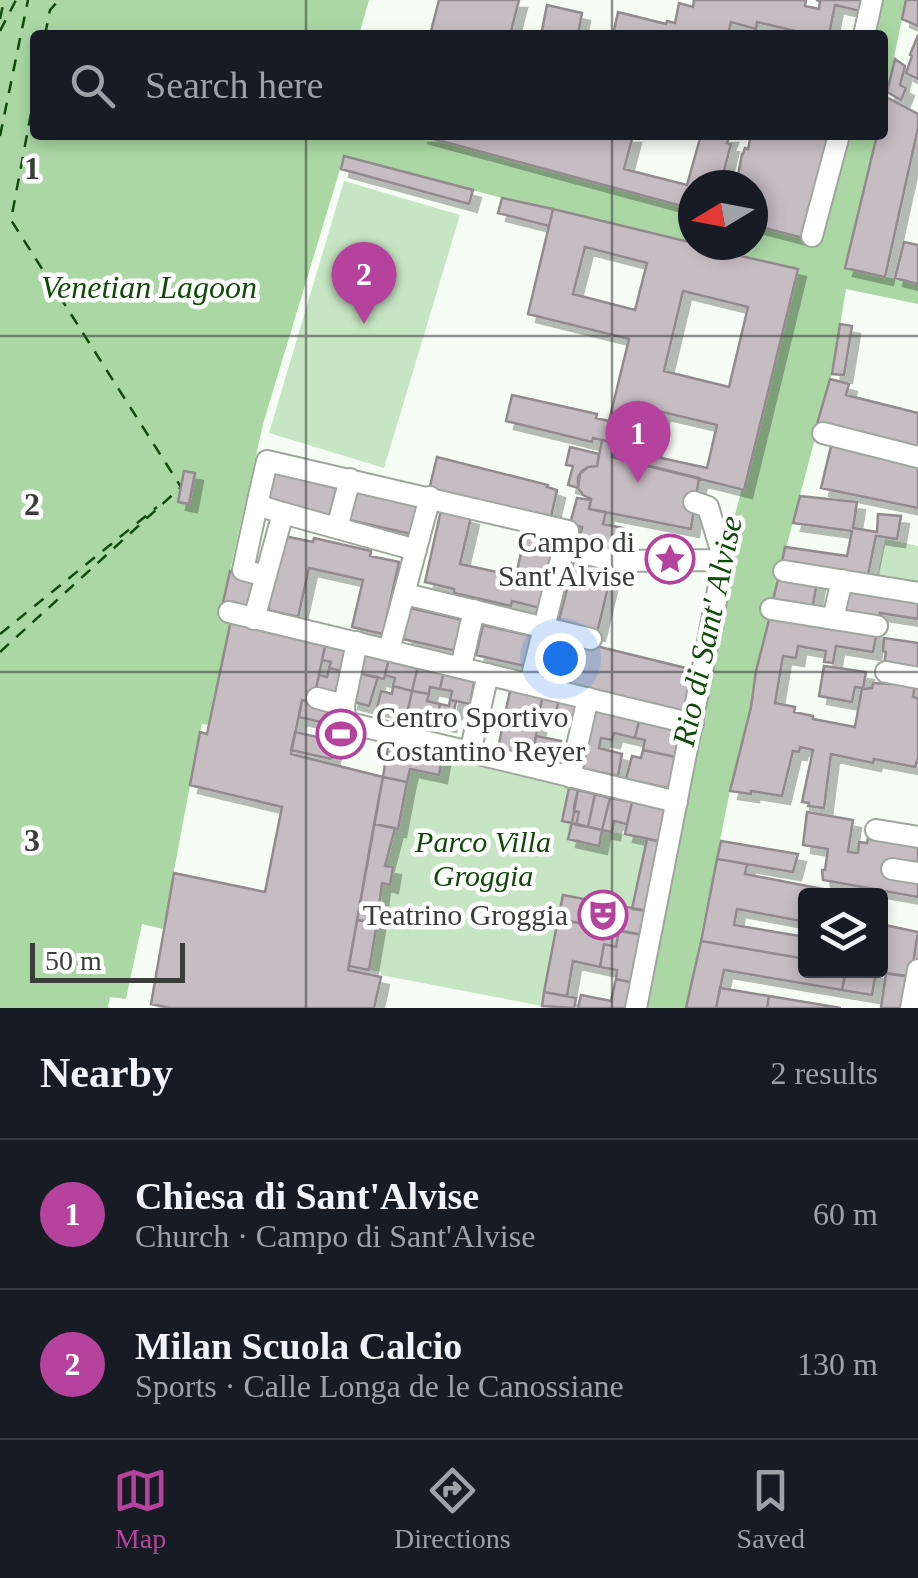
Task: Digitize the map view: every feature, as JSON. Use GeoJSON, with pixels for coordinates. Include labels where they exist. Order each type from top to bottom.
{"type":"FeatureCollection","features":[{"type":"Feature","properties":{"kind":"street"},"geometry":{"type":"LineString","coordinates":[[865,30],[872,0]]}},
{"type":"Feature","properties":{"kind":"street"},"geometry":{"type":"LineString","coordinates":[[812,236],[838,140]]}},
{"type":"Feature","properties":{"kind":"street"},"geometry":{"type":"LineString","coordinates":[[823,432],[918,457]]}},
{"type":"Feature","properties":{"kind":"street"},"geometry":{"type":"LineString","coordinates":[[266,576],[243,570],[267,460],[430,497],[566,540],[614,561],[724,560]]}},
{"type":"Feature","properties":{"kind":"street"},"geometry":{"type":"LineString","coordinates":[[336,528],[350,479]]}},
{"type":"Feature","properties":{"kind":"street"},"geometry":{"type":"LineString","coordinates":[[390,650],[430,497]]}},
{"type":"Feature","properties":{"kind":"street"},"geometry":{"type":"LineString","coordinates":[[636,1008],[724,560],[708,508],[694,502]]}},
{"type":"Feature","properties":{"kind":"street"},"geometry":{"type":"LineString","coordinates":[[257,505],[416,550]]}},
{"type":"Feature","properties":{"kind":"street"},"geometry":{"type":"LineString","coordinates":[[254,618],[284,513]]}},
{"type":"Feature","properties":{"kind":"street"},"geometry":{"type":"LineString","coordinates":[[530,684],[566,540]]}},
{"type":"Feature","properties":{"kind":"street"},"geometry":{"type":"LineString","coordinates":[[784,571],[918,593]]}},
{"type":"Feature","properties":{"kind":"street"},"geometry":{"type":"LineString","coordinates":[[833,619],[842,580]]}},
{"type":"Feature","properties":{"kind":"street"},"geometry":{"type":"LineString","coordinates":[[404,594],[592,639]]}},
{"type":"Feature","properties":{"kind":"street"},"geometry":{"type":"LineString","coordinates":[[771,609],[876,626]]}},
{"type":"Feature","properties":{"kind":"street"},"geometry":{"type":"LineString","coordinates":[[461,667],[474,610]]}},
{"type":"Feature","properties":{"kind":"street"},"geometry":{"type":"LineString","coordinates":[[229,612],[693,724]]}},
{"type":"Feature","properties":{"kind":"street"},"geometry":{"type":"LineString","coordinates":[[357,642],[344,705],[345,722],[677,802]]}},
{"type":"Feature","properties":{"kind":"street"},"geometry":{"type":"LineString","coordinates":[[886,672],[918,678]]}},
{"type":"Feature","properties":{"kind":"street"},"geometry":{"type":"LineString","coordinates":[[470,753],[488,674]]}},
{"type":"Feature","properties":{"kind":"street"},"geometry":{"type":"LineString","coordinates":[[317,698],[344,705]]}},
{"type":"Feature","properties":{"kind":"street"},"geometry":{"type":"LineString","coordinates":[[570,777],[588,698]]}},
{"type":"Feature","properties":{"kind":"street"},"geometry":{"type":"LineString","coordinates":[[876,830],[918,837]]}},
{"type":"Feature","properties":{"kind":"street"},"geometry":{"type":"LineString","coordinates":[[892,869],[918,873]]}},
{"type":"Feature","properties":{"kind":"street"},"geometry":{"type":"LineString","coordinates":[[912,1008],[918,970]]}},
{"type":"Feature","properties":{"kind":"green space"},"geometry":{"type":"Polygon","coordinates":[[[344,181],[460,215],[384,468],[269,433],[344,181]]]}},
{"type":"Feature","properties":{"kind":"green space"},"geometry":{"type":"Polygon","coordinates":[[[885,539],[918,546],[918,587],[877,579],[885,539]]]}},
{"type":"Feature","properties":{"kind":"green space","name":"Parco Villa Groggia"},"geometry":{"type":"Polygon","coordinates":[[[442,758],[569,788],[562,820],[572,823],[569,839],[602,830],[647,839],[632,909],[563,896],[542,1006],[369,970],[382,883],[390,884],[393,868],[385,866],[387,854],[398,828],[410,769],[439,775],[442,758]]]}},
{"type":"Feature","properties":{"kind":"water","name":"Venetian Lagoon"},"geometry":{"type":"Polygon","coordinates":[[[0,0],[369,0],[360,30],[30,30],[30,140],[437,140],[678,205],[678,239],[344,156],[263,424],[220,616],[231,620],[209,725],[202,724],[200,732],[163,929],[142,924],[126,999],[110,997],[110,1008],[0,1008],[0,0]]]}},
{"type":"Feature","properties":{"kind":"water"},"geometry":{"type":"Polygon","coordinates":[[[880,0],[906,0],[888,86],[888,30],[872,30],[880,0]]]}},
{"type":"Feature","properties":{"kind":"water","name":"Rio di Sant' Alvise"},"geometry":{"type":"Polygon","coordinates":[[[841,140],[876,140],[845,268],[918,284],[918,304],[846,289],[832,374],[779,575],[686,1008],[645,1008],[729,566],[733,543],[728,541],[742,488],[745,489],[798,269],[762,260],[768,260],[768,210],[841,140]]]}},
{"type":"Feature","properties":{"kind":"building"},"geometry":{"type":"Polygon","coordinates":[[[439,0],[519,0],[511,30],[431,30],[439,0]]]}},
{"type":"Feature","properties":{"kind":"building"},"geometry":{"type":"Polygon","coordinates":[[[694,0],[806,0],[805,6],[819,9],[820,1],[816,0],[867,0],[864,12],[835,5],[830,30],[791,30],[757,22],[756,29],[731,22],[729,30],[614,30],[618,12],[666,24],[675,23],[679,3],[693,7],[694,0]]]}},
{"type":"Feature","properties":{"kind":"building"},"geometry":{"type":"Polygon","coordinates":[[[906,0],[918,0],[918,26],[902,19],[906,0]]]}},
{"type":"Feature","properties":{"kind":"building"},"geometry":{"type":"Polygon","coordinates":[[[547,5],[582,13],[579,30],[542,30],[547,5]]]}},
{"type":"Feature","properties":{"kind":"building"},"geometry":{"type":"Polygon","coordinates":[[[918,35],[918,79],[906,73],[918,35]]]}},
{"type":"Feature","properties":{"kind":"building"},"geometry":{"type":"Polygon","coordinates":[[[895,59],[905,66],[900,85],[906,88],[901,100],[888,93],[895,59]]]}},
{"type":"Feature","properties":{"kind":"building"},"geometry":{"type":"Polygon","coordinates":[[[888,98],[918,114],[918,128],[885,277],[845,268],[876,140],[888,140],[888,98]]]}},
{"type":"Feature","properties":{"kind":"building"},"geometry":{"type":"Polygon","coordinates":[[[438,140],[632,140],[624,169],[678,183],[678,205],[438,140]]]}},
{"type":"Feature","properties":{"kind":"building"},"geometry":{"type":"Polygon","coordinates":[[[700,140],[728,140],[731,144],[724,170],[691,170],[700,140]]]}},
{"type":"Feature","properties":{"kind":"building"},"geometry":{"type":"Polygon","coordinates":[[[750,140],[829,140],[803,238],[768,229],[768,170],[739,170],[750,140]]]}},
{"type":"Feature","properties":{"kind":"building"},"geometry":{"type":"Polygon","coordinates":[[[344,156],[473,190],[469,204],[341,169],[344,156]]]}},
{"type":"Feature","properties":{"kind":"building"},"geometry":{"type":"Polygon","coordinates":[[[502,198],[553,209],[549,226],[498,213],[502,198]]]}},
{"type":"Feature","properties":{"kind":"building"},"geometry":{"type":"Polygon","coordinates":[[[553,209],[678,239],[678,260],[759,260],[798,269],[744,490],[612,457],[615,443],[593,438],[592,442],[506,421],[512,395],[597,414],[596,418],[609,421],[629,339],[528,314],[553,209]],[[585,247],[573,294],[635,310],[647,263],[585,247]],[[683,291],[664,371],[729,387],[748,307],[683,291]],[[662,412],[652,456],[707,468],[717,425],[662,412]]]}},
{"type":"Feature","properties":{"kind":"building"},"geometry":{"type":"Polygon","coordinates":[[[904,242],[918,245],[918,284],[895,278],[904,242]]]}},
{"type":"Feature","properties":{"kind":"building"},"geometry":{"type":"Polygon","coordinates":[[[840,324],[852,326],[844,375],[832,374],[840,324]]]}},
{"type":"Feature","properties":{"kind":"building"},"geometry":{"type":"Polygon","coordinates":[[[830,379],[849,384],[846,395],[918,413],[918,450],[817,424],[830,379]]]}},
{"type":"Feature","properties":{"kind":"building"},"geometry":{"type":"Polygon","coordinates":[[[602,440],[615,443],[612,457],[699,478],[691,529],[589,509],[591,499],[578,488],[578,477],[588,467],[597,466],[602,440]]]}},
{"type":"Feature","properties":{"kind":"building"},"geometry":{"type":"Polygon","coordinates":[[[832,442],[918,465],[918,508],[821,488],[832,442]]]}},
{"type":"Feature","properties":{"kind":"building"},"geometry":{"type":"Polygon","coordinates":[[[570,447],[599,454],[597,466],[580,474],[578,488],[568,485],[573,466],[566,465],[570,447]]]}},
{"type":"Feature","properties":{"kind":"building"},"geometry":{"type":"Polygon","coordinates":[[[437,457],[557,490],[550,521],[429,490],[437,457]]]}},
{"type":"Feature","properties":{"kind":"building"},"geometry":{"type":"Polygon","coordinates":[[[184,471],[195,473],[189,504],[178,502],[184,471]]]}},
{"type":"Feature","properties":{"kind":"building"},"geometry":{"type":"Polygon","coordinates":[[[270,471],[337,486],[330,516],[263,501],[270,471]]]}},
{"type":"Feature","properties":{"kind":"building"},"geometry":{"type":"Polygon","coordinates":[[[356,490],[422,505],[416,535],[349,520],[356,490]]]}},
{"type":"Feature","properties":{"kind":"building"},"geometry":{"type":"Polygon","coordinates":[[[800,496],[857,502],[853,528],[877,532],[878,514],[901,516],[897,539],[876,536],[867,580],[781,566],[785,547],[847,556],[852,531],[793,523],[800,496]]]}},
{"type":"Feature","properties":{"kind":"building"},"geometry":{"type":"Polygon","coordinates":[[[577,498],[591,500],[589,509],[606,512],[603,524],[623,528],[616,556],[578,544],[582,527],[570,524],[577,498]]]}},
{"type":"Feature","properties":{"kind":"building"},"geometry":{"type":"Polygon","coordinates":[[[441,510],[471,517],[460,564],[516,576],[526,529],[555,535],[540,608],[512,601],[511,606],[425,582],[441,510]]]}},
{"type":"Feature","properties":{"kind":"building"},"geometry":{"type":"Polygon","coordinates":[[[284,536],[313,542],[314,538],[399,562],[383,634],[352,627],[363,580],[309,568],[298,617],[268,610],[284,536]]]}},
{"type":"Feature","properties":{"kind":"building"},"geometry":{"type":"Polygon","coordinates":[[[575,558],[613,567],[597,633],[558,624],[575,558]]]}},
{"type":"Feature","properties":{"kind":"building"},"geometry":{"type":"Polygon","coordinates":[[[230,571],[255,577],[247,612],[222,607],[230,571]]]}},
{"type":"Feature","properties":{"kind":"building"},"geometry":{"type":"Polygon","coordinates":[[[779,575],[817,582],[812,610],[772,604],[779,575]]]}},
{"type":"Feature","properties":{"kind":"building"},"geometry":{"type":"Polygon","coordinates":[[[844,586],[918,597],[918,619],[880,613],[879,621],[838,614],[844,586]]]}},
{"type":"Feature","properties":{"kind":"building"},"geometry":{"type":"Polygon","coordinates":[[[410,608],[463,620],[456,651],[403,639],[410,608]]]}},
{"type":"Feature","properties":{"kind":"building"},"geometry":{"type":"Polygon","coordinates":[[[770,616],[877,631],[873,652],[836,646],[833,663],[824,662],[826,651],[798,646],[796,658],[783,656],[775,703],[795,707],[794,712],[813,719],[855,727],[862,688],[855,687],[852,702],[819,696],[824,666],[866,672],[863,689],[872,688],[873,683],[890,684],[891,677],[916,680],[915,767],[831,754],[824,808],[808,806],[809,803],[802,802],[813,750],[800,747],[799,752],[793,751],[782,796],[730,791],[770,616]]]}},
{"type":"Feature","properties":{"kind":"building"},"geometry":{"type":"Polygon","coordinates":[[[231,620],[326,642],[313,703],[302,700],[291,754],[383,777],[348,970],[381,977],[374,1008],[170,1008],[151,1004],[174,873],[265,892],[282,807],[190,785],[200,732],[207,734],[231,620]]]}},
{"type":"Feature","properties":{"kind":"building"},"geometry":{"type":"Polygon","coordinates":[[[483,625],[536,637],[529,667],[476,655],[483,625]]]}},
{"type":"Feature","properties":{"kind":"building"},"geometry":{"type":"Polygon","coordinates":[[[555,636],[694,670],[685,718],[544,684],[555,636]]]}},
{"type":"Feature","properties":{"kind":"building"},"geometry":{"type":"Polygon","coordinates":[[[884,638],[918,643],[918,675],[883,670],[884,638]]]}},
{"type":"Feature","properties":{"kind":"building"},"geometry":{"type":"Polygon","coordinates":[[[326,642],[353,648],[347,672],[329,668],[331,662],[322,660],[326,642]]]}},
{"type":"Feature","properties":{"kind":"building"},"geometry":{"type":"Polygon","coordinates":[[[361,648],[390,654],[384,679],[356,673],[361,648]]]}},
{"type":"Feature","properties":{"kind":"building"},"geometry":{"type":"Polygon","coordinates":[[[389,659],[418,666],[412,691],[393,686],[395,678],[385,675],[389,659]]]}},
{"type":"Feature","properties":{"kind":"building"},"geometry":{"type":"Polygon","coordinates":[[[418,666],[444,671],[440,689],[430,687],[429,694],[412,691],[418,666]]]}},
{"type":"Feature","properties":{"kind":"building"},"geometry":{"type":"Polygon","coordinates":[[[329,668],[347,672],[342,699],[315,693],[319,675],[327,677],[329,668]]]}},
{"type":"Feature","properties":{"kind":"building"},"geometry":{"type":"Polygon","coordinates":[[[444,671],[475,678],[470,704],[450,700],[452,691],[440,689],[444,671]]]}},
{"type":"Feature","properties":{"kind":"building"},"geometry":{"type":"Polygon","coordinates":[[[356,673],[378,677],[369,706],[350,701],[356,673]]]}},
{"type":"Feature","properties":{"kind":"building"},"geometry":{"type":"Polygon","coordinates":[[[393,686],[412,691],[407,714],[377,708],[381,691],[392,694],[393,686]]]}},
{"type":"Feature","properties":{"kind":"building"},"geometry":{"type":"Polygon","coordinates":[[[511,687],[543,694],[533,724],[504,718],[511,687]]]}},
{"type":"Feature","properties":{"kind":"building"},"geometry":{"type":"Polygon","coordinates":[[[412,691],[429,694],[427,701],[440,704],[436,721],[407,714],[412,691]]]}},
{"type":"Feature","properties":{"kind":"building"},"geometry":{"type":"Polygon","coordinates":[[[543,694],[559,698],[555,718],[539,715],[543,694]]]}},
{"type":"Feature","properties":{"kind":"building"},"geometry":{"type":"Polygon","coordinates":[[[559,698],[580,702],[576,722],[555,718],[559,698]]]}},
{"type":"Feature","properties":{"kind":"building"},"geometry":{"type":"Polygon","coordinates":[[[302,700],[342,709],[336,735],[319,731],[321,722],[299,717],[302,700]]]}},
{"type":"Feature","properties":{"kind":"building"},"geometry":{"type":"Polygon","coordinates":[[[450,700],[456,701],[448,724],[436,721],[440,704],[449,706],[450,700]]]}},
{"type":"Feature","properties":{"kind":"building"},"geometry":{"type":"Polygon","coordinates":[[[594,707],[640,717],[635,738],[614,733],[612,740],[601,738],[599,748],[622,754],[618,776],[580,768],[594,707]]]}},
{"type":"Feature","properties":{"kind":"building"},"geometry":{"type":"Polygon","coordinates":[[[501,717],[538,725],[532,756],[498,749],[501,717]]]}},
{"type":"Feature","properties":{"kind":"building"},"geometry":{"type":"Polygon","coordinates":[[[640,717],[686,727],[680,758],[643,750],[645,740],[635,738],[640,717]]]}},
{"type":"Feature","properties":{"kind":"building"},"geometry":{"type":"Polygon","coordinates":[[[319,731],[336,735],[331,759],[291,750],[295,732],[317,737],[319,731]]]}},
{"type":"Feature","properties":{"kind":"building"},"geometry":{"type":"Polygon","coordinates":[[[536,736],[561,741],[557,762],[532,756],[536,736]]]}},
{"type":"Feature","properties":{"kind":"building"},"geometry":{"type":"Polygon","coordinates":[[[389,744],[410,750],[407,763],[386,758],[389,744]]]}},
{"type":"Feature","properties":{"kind":"building"},"geometry":{"type":"Polygon","coordinates":[[[410,750],[442,758],[439,775],[410,769],[407,782],[383,777],[386,758],[407,763],[410,750]]]}},
{"type":"Feature","properties":{"kind":"building"},"geometry":{"type":"Polygon","coordinates":[[[643,750],[680,758],[672,789],[626,779],[632,756],[641,758],[643,750]]]}},
{"type":"Feature","properties":{"kind":"building"},"geometry":{"type":"Polygon","coordinates":[[[383,777],[407,782],[398,829],[374,824],[383,777]]]}},
{"type":"Feature","properties":{"kind":"building"},"geometry":{"type":"Polygon","coordinates":[[[569,788],[578,790],[572,823],[562,821],[569,788]]]}},
{"type":"Feature","properties":{"kind":"building"},"geometry":{"type":"Polygon","coordinates":[[[578,790],[595,794],[588,827],[576,825],[579,812],[574,807],[578,790]]]}},
{"type":"Feature","properties":{"kind":"building"},"geometry":{"type":"Polygon","coordinates":[[[595,794],[610,798],[602,830],[588,827],[595,794]]]}},
{"type":"Feature","properties":{"kind":"building"},"geometry":{"type":"Polygon","coordinates":[[[610,798],[632,802],[627,824],[614,821],[612,832],[602,830],[610,798]]]}},
{"type":"Feature","properties":{"kind":"building"},"geometry":{"type":"Polygon","coordinates":[[[632,802],[670,811],[663,842],[625,834],[632,802]]]}},
{"type":"Feature","properties":{"kind":"building"},"geometry":{"type":"Polygon","coordinates":[[[807,812],[853,820],[848,852],[858,853],[859,842],[867,843],[869,833],[918,841],[918,897],[888,892],[888,888],[823,880],[828,849],[803,845],[807,812]]]}},
{"type":"Feature","properties":{"kind":"building"},"geometry":{"type":"Polygon","coordinates":[[[572,823],[602,830],[599,846],[568,839],[572,823]]]}},
{"type":"Feature","properties":{"kind":"building"},"geometry":{"type":"Polygon","coordinates":[[[374,824],[395,828],[385,866],[393,867],[390,885],[382,883],[377,923],[357,920],[374,824]]]}},
{"type":"Feature","properties":{"kind":"building"},"geometry":{"type":"Polygon","coordinates":[[[647,839],[663,842],[648,911],[632,909],[647,839]]]}},
{"type":"Feature","properties":{"kind":"building"},"geometry":{"type":"Polygon","coordinates":[[[721,841],[798,854],[793,872],[717,859],[721,841]]]}},
{"type":"Feature","properties":{"kind":"building"},"geometry":{"type":"Polygon","coordinates":[[[717,859],[747,864],[745,874],[818,888],[798,888],[798,920],[737,909],[734,925],[798,936],[798,958],[701,941],[717,859]]]}},
{"type":"Feature","properties":{"kind":"building","name":"Teatrino Groggia"},"geometry":{"type":"Polygon","coordinates":[[[563,895],[648,911],[643,935],[558,919],[563,895]]]}},
{"type":"Feature","properties":{"kind":"building"},"geometry":{"type":"Polygon","coordinates":[[[558,919],[619,931],[616,947],[604,944],[600,967],[573,961],[567,996],[544,992],[558,919]]]}},
{"type":"Feature","properties":{"kind":"building"},"geometry":{"type":"Polygon","coordinates":[[[357,920],[377,923],[369,970],[349,966],[357,920]]]}},
{"type":"Feature","properties":{"kind":"building"},"geometry":{"type":"Polygon","coordinates":[[[888,926],[918,932],[911,977],[888,974],[888,926]]]}},
{"type":"Feature","properties":{"kind":"building"},"geometry":{"type":"Polygon","coordinates":[[[619,931],[643,935],[634,983],[616,979],[617,970],[600,967],[604,944],[616,947],[619,931]]]}},
{"type":"Feature","properties":{"kind":"building"},"geometry":{"type":"Polygon","coordinates":[[[701,941],[798,958],[798,978],[845,978],[842,990],[724,970],[716,1008],[686,1008],[701,941]]]}},
{"type":"Feature","properties":{"kind":"building"},"geometry":{"type":"Polygon","coordinates":[[[888,973],[908,976],[904,1008],[881,1008],[888,973]]]}},
{"type":"Feature","properties":{"kind":"building"},"geometry":{"type":"Polygon","coordinates":[[[845,978],[875,978],[872,995],[842,990],[845,978]]]}},
{"type":"Feature","properties":{"kind":"building"},"geometry":{"type":"Polygon","coordinates":[[[616,979],[634,983],[629,1008],[578,1008],[581,995],[611,1001],[616,979]]]}},
{"type":"Feature","properties":{"kind":"building"},"geometry":{"type":"Polygon","coordinates":[[[720,988],[769,996],[767,1008],[716,1008],[720,988]]]}},
{"type":"Feature","properties":{"kind":"building"},"geometry":{"type":"Polygon","coordinates":[[[544,992],[576,998],[574,1008],[542,1006],[544,992]]]}},
{"type":"Feature","properties":{"kind":"building"},"geometry":{"type":"Polygon","coordinates":[[[769,996],[841,1008],[767,1008],[769,996]]]}},
{"type":"Feature","properties":{"kind":"ferry route"},"geometry":{"type":"LineString","coordinates":[[0,19],[4,0]]}},
{"type":"Feature","properties":{"kind":"ferry route"},"geometry":{"type":"LineString","coordinates":[[0,31],[16,0]]}},
{"type":"Feature","properties":{"kind":"ferry route"},"geometry":{"type":"LineString","coordinates":[[0,136],[28,0]]}},
{"type":"Feature","properties":{"kind":"ferry route"},"geometry":{"type":"LineString","coordinates":[[46,30],[50,10],[59,0]]}},
{"type":"Feature","properties":{"kind":"ferry route"},"geometry":{"type":"LineString","coordinates":[[30,119],[11,220],[181,487]]}},
{"type":"Feature","properties":{"kind":"ferry route"},"geometry":{"type":"LineString","coordinates":[[0,652],[180,488]]}},
{"type":"Feature","properties":{"kind":"ferry route"},"geometry":{"type":"LineString","coordinates":[[0,634],[157,507]]}},
{"type":"Feature","properties":{"kind":"place","name":"Milan Scuola Calcio"},"geometry":{"type":"Point","coordinates":[364,324]}},
{"type":"Feature","properties":{"kind":"place","name":"Chiesa di Sant'Alvise"},"geometry":{"type":"Point","coordinates":[638,483]}},
{"type":"Feature","properties":{"kind":"place","name":"Campo di Sant'Alvise"},"geometry":{"type":"Point","coordinates":[670,559]}},
{"type":"Feature","properties":{"kind":"place","name":"Centro Sportivo Costantino Reyer"},"geometry":{"type":"Point","coordinates":[341,734]}},
{"type":"Feature","properties":{"kind":"place","name":"Teatrino Groggia"},"geometry":{"type":"Point","coordinates":[603,915]}}]}
